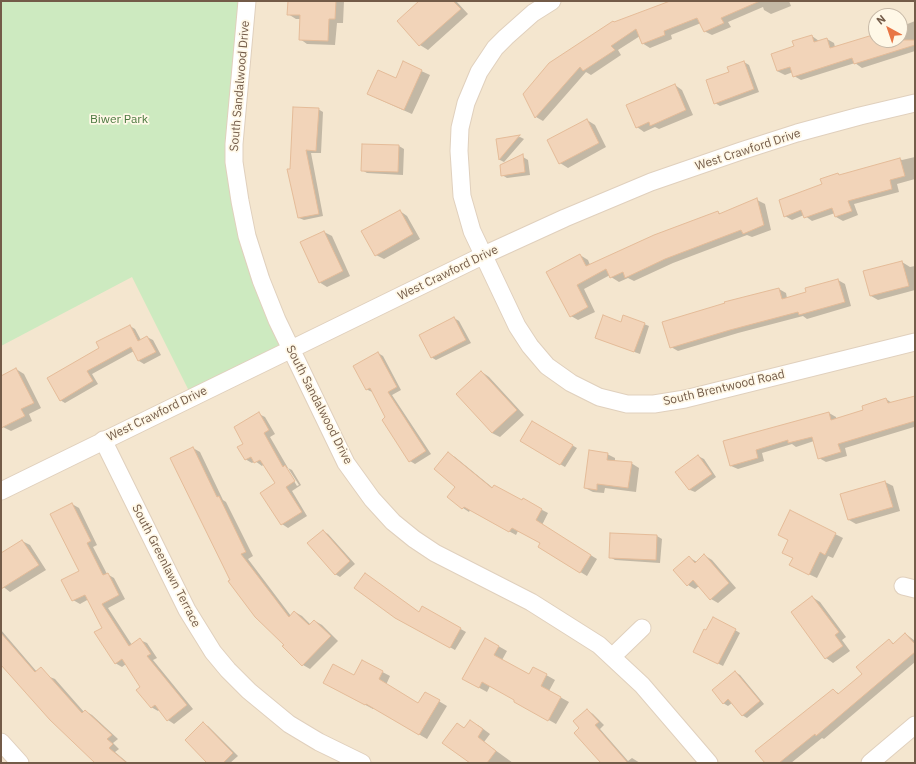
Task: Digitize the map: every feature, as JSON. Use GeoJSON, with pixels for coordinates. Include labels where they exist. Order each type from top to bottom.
{"type":"FeatureCollection","features":[{"type":"Feature","properties":{"kind":"street","name":"South Sandalwood Drive"},"geometry":{"type":"LineString","coordinates":[[247,1],[234,144],[234,162],[247,236],[261,280],[277,320],[346,463],[372,499],[393,522],[414,539],[435,553],[531,602],[599,645],[642,685],[709,763]]}},
{"type":"Feature","properties":{"kind":"street","name":"South Brentwood Road"},"geometry":{"type":"LineString","coordinates":[[552,1],[533,13],[506,37],[495,48],[479,72],[466,103],[460,128],[459,151],[462,196],[472,231],[518,326],[530,346],[547,366],[571,383],[599,397],[627,404],[654,404],[685,399],[915,342]]}},
{"type":"Feature","properties":{"kind":"street","name":"West Crawford Drive"},"geometry":{"type":"LineString","coordinates":[[1,491],[484,255],[565,218],[651,182],[797,133],[915,103]]}},
{"type":"Feature","properties":{"kind":"street","name":"South Greenlawn Terrace"},"geometry":{"type":"LineString","coordinates":[[103,440],[186,610],[213,652],[249,691],[288,724],[319,742],[362,763]]}},
{"type":"Feature","properties":{"kind":"street"},"geometry":{"type":"LineString","coordinates":[[612,657],[642,628]]}},
{"type":"Feature","properties":{"kind":"street"},"geometry":{"type":"LineString","coordinates":[[870,763],[915,725]]}},
{"type":"Feature","properties":{"kind":"street"},"geometry":{"type":"LineString","coordinates":[[1,742],[20,763]]}},
{"type":"Feature","properties":{"kind":"shaded area"},"geometry":{"type":"Polygon","coordinates":[[[1,1],[915,1],[915,763],[1,763],[1,1]]]}},
{"type":"Feature","properties":{"kind":"green space","name":"Biwer Park"},"geometry":{"type":"Polygon","coordinates":[[[1,1],[248,1],[234,162],[291,349],[192,397],[132,277],[1,346],[1,1]]]}},
{"type":"Feature","properties":{"kind":"building"},"geometry":{"type":"Polygon","coordinates":[[[288,1],[336,1],[335,19],[329,19],[328,41],[299,40],[300,15],[287,15],[288,1]]]}},
{"type":"Feature","properties":{"kind":"building"},"geometry":{"type":"Polygon","coordinates":[[[419,1],[453,1],[461,9],[419,46],[397,21],[419,1]]]}},
{"type":"Feature","properties":{"kind":"building"},"geometry":{"type":"Polygon","coordinates":[[[670,1],[760,1],[721,18],[724,23],[704,32],[697,18],[664,31],[665,35],[642,44],[636,29],[611,46],[615,50],[583,71],[580,67],[535,118],[523,94],[549,63],[613,21],[614,22],[670,1]]]}},
{"type":"Feature","properties":{"kind":"building"},"geometry":{"type":"Polygon","coordinates":[[[812,35],[814,42],[827,38],[830,48],[868,36],[868,48],[905,48],[854,64],[852,58],[793,77],[790,67],[777,71],[771,54],[794,46],[792,41],[812,35]]]}},
{"type":"Feature","properties":{"kind":"building"},"geometry":{"type":"Polygon","coordinates":[[[908,40],[915,40],[915,45],[908,47],[908,40]]]}},
{"type":"Feature","properties":{"kind":"building"},"geometry":{"type":"Polygon","coordinates":[[[403,61],[422,70],[404,110],[367,94],[378,70],[396,78],[403,61]]]}},
{"type":"Feature","properties":{"kind":"building"},"geometry":{"type":"Polygon","coordinates":[[[744,61],[754,89],[714,104],[706,80],[729,72],[727,67],[744,61]]]}},
{"type":"Feature","properties":{"kind":"building"},"geometry":{"type":"Polygon","coordinates":[[[675,84],[686,110],[650,126],[649,122],[636,128],[626,105],[675,84]]]}},
{"type":"Feature","properties":{"kind":"building"},"geometry":{"type":"Polygon","coordinates":[[[293,107],[319,108],[316,151],[306,150],[319,214],[298,218],[287,169],[290,169],[293,107]]]}},
{"type":"Feature","properties":{"kind":"building"},"geometry":{"type":"Polygon","coordinates":[[[587,119],[599,143],[559,164],[547,140],[587,119]]]}},
{"type":"Feature","properties":{"kind":"building"},"geometry":{"type":"Polygon","coordinates":[[[520,135],[499,160],[496,139],[520,135]]]}},
{"type":"Feature","properties":{"kind":"building"},"geometry":{"type":"Polygon","coordinates":[[[362,144],[399,145],[398,172],[361,171],[362,144]]]}},
{"type":"Feature","properties":{"kind":"building"},"geometry":{"type":"Polygon","coordinates":[[[523,154],[525,172],[501,176],[500,165],[523,154]]]}},
{"type":"Feature","properties":{"kind":"building"},"geometry":{"type":"Polygon","coordinates":[[[900,158],[905,176],[890,180],[892,189],[848,201],[852,211],[835,217],[832,208],[804,218],[801,210],[784,217],[779,200],[822,184],[820,179],[838,173],[839,175],[900,158]]]}},
{"type":"Feature","properties":{"kind":"building"},"geometry":{"type":"Polygon","coordinates":[[[757,198],[764,225],[743,234],[741,230],[665,259],[625,278],[623,272],[610,278],[606,269],[577,285],[588,307],[570,317],[546,272],[580,254],[586,266],[654,235],[718,211],[719,214],[757,198]]]}},
{"type":"Feature","properties":{"kind":"building"},"geometry":{"type":"Polygon","coordinates":[[[400,210],[413,234],[375,256],[361,231],[400,210]]]}},
{"type":"Feature","properties":{"kind":"building"},"geometry":{"type":"Polygon","coordinates":[[[324,231],[343,271],[319,283],[300,242],[324,231]]]}},
{"type":"Feature","properties":{"kind":"building"},"geometry":{"type":"Polygon","coordinates":[[[902,261],[909,286],[870,296],[863,271],[902,261]]]}},
{"type":"Feature","properties":{"kind":"building"},"geometry":{"type":"Polygon","coordinates":[[[838,279],[845,302],[799,315],[798,312],[670,348],[662,322],[725,303],[724,302],[779,288],[782,299],[806,292],[805,288],[838,279]]]}},
{"type":"Feature","properties":{"kind":"building"},"geometry":{"type":"Polygon","coordinates":[[[603,315],[621,322],[623,315],[645,323],[634,352],[595,338],[603,315]]]}},
{"type":"Feature","properties":{"kind":"building"},"geometry":{"type":"Polygon","coordinates":[[[454,317],[466,340],[431,358],[419,335],[454,317]]]}},
{"type":"Feature","properties":{"kind":"building"},"geometry":{"type":"Polygon","coordinates":[[[130,325],[138,341],[147,336],[156,352],[138,361],[131,347],[87,371],[93,381],[60,401],[47,378],[99,348],[96,342],[130,325]]]}},
{"type":"Feature","properties":{"kind":"building"},"geometry":{"type":"Polygon","coordinates":[[[378,352],[397,387],[388,392],[426,451],[409,462],[382,420],[385,417],[370,388],[366,390],[353,366],[378,352]]]}},
{"type":"Feature","properties":{"kind":"building"},"geometry":{"type":"Polygon","coordinates":[[[16,368],[34,403],[21,409],[25,416],[1,428],[1,376],[16,368]]]}},
{"type":"Feature","properties":{"kind":"building"},"geometry":{"type":"Polygon","coordinates":[[[481,371],[517,410],[492,433],[456,394],[481,371]]]}},
{"type":"Feature","properties":{"kind":"building"},"geometry":{"type":"Polygon","coordinates":[[[915,396],[915,421],[838,444],[841,452],[818,459],[812,437],[788,443],[788,440],[756,450],[758,458],[730,466],[723,441],[829,412],[831,420],[863,410],[862,406],[886,398],[888,403],[915,396]]]}},
{"type":"Feature","properties":{"kind":"building"},"geometry":{"type":"Polygon","coordinates":[[[259,412],[269,430],[264,433],[283,467],[285,465],[295,481],[286,487],[302,512],[281,525],[260,493],[275,483],[260,460],[254,463],[251,457],[245,460],[237,447],[243,444],[234,427],[259,412]]]}},
{"type":"Feature","properties":{"kind":"building"},"geometry":{"type":"Polygon","coordinates":[[[532,421],[573,445],[560,465],[520,441],[532,421]]]}},
{"type":"Feature","properties":{"kind":"building"},"geometry":{"type":"Polygon","coordinates":[[[193,447],[246,552],[241,554],[289,617],[294,611],[309,625],[314,620],[331,636],[302,666],[282,646],[284,645],[255,617],[228,581],[230,580],[170,458],[193,447]]]}},
{"type":"Feature","properties":{"kind":"building"},"geometry":{"type":"Polygon","coordinates":[[[589,450],[608,453],[607,460],[632,462],[628,488],[597,484],[597,490],[584,488],[589,450]]]}},
{"type":"Feature","properties":{"kind":"building"},"geometry":{"type":"Polygon","coordinates":[[[448,452],[492,488],[494,485],[522,500],[523,498],[542,509],[536,520],[591,555],[580,573],[538,547],[540,543],[512,528],[509,532],[464,507],[462,509],[447,497],[455,487],[434,469],[448,452]]]}},
{"type":"Feature","properties":{"kind":"building"},"geometry":{"type":"Polygon","coordinates":[[[698,455],[712,474],[689,490],[675,472],[698,455]]]}},
{"type":"Feature","properties":{"kind":"building"},"geometry":{"type":"Polygon","coordinates":[[[885,481],[893,507],[848,520],[840,494],[885,481]]]}},
{"type":"Feature","properties":{"kind":"building"},"geometry":{"type":"Polygon","coordinates":[[[72,503],[91,541],[87,543],[103,575],[108,573],[119,595],[102,604],[129,646],[140,638],[151,654],[147,656],[187,705],[167,721],[155,705],[151,708],[136,690],[140,687],[122,659],[115,664],[94,632],[102,628],[85,595],[72,601],[61,580],[79,571],[50,514],[72,503]]]}},
{"type":"Feature","properties":{"kind":"building"},"geometry":{"type":"Polygon","coordinates":[[[790,510],[836,533],[825,555],[820,552],[809,575],[789,565],[793,558],[782,553],[788,540],[778,535],[790,510]]]}},
{"type":"Feature","properties":{"kind":"building"},"geometry":{"type":"Polygon","coordinates":[[[323,530],[350,561],[335,575],[307,543],[323,530]]]}},
{"type":"Feature","properties":{"kind":"building"},"geometry":{"type":"Polygon","coordinates":[[[610,533],[657,535],[656,560],[609,558],[610,533]]]}},
{"type":"Feature","properties":{"kind":"building"},"geometry":{"type":"Polygon","coordinates":[[[22,540],[39,565],[1,589],[1,553],[22,540]]]}},
{"type":"Feature","properties":{"kind":"building"},"geometry":{"type":"Polygon","coordinates":[[[704,554],[729,583],[710,600],[693,580],[687,586],[673,570],[689,556],[695,563],[704,554]]]}},
{"type":"Feature","properties":{"kind":"building"},"geometry":{"type":"Polygon","coordinates":[[[365,573],[419,612],[422,606],[461,628],[450,648],[395,618],[354,588],[365,573]]]}},
{"type":"Feature","properties":{"kind":"building"},"geometry":{"type":"Polygon","coordinates":[[[812,596],[839,632],[835,635],[843,646],[825,659],[791,612],[812,596]]]}},
{"type":"Feature","properties":{"kind":"building"},"geometry":{"type":"Polygon","coordinates":[[[713,617],[736,629],[718,664],[693,652],[704,629],[706,630],[713,617]]]}},
{"type":"Feature","properties":{"kind":"building"},"geometry":{"type":"Polygon","coordinates":[[[1,633],[35,672],[41,667],[82,713],[85,710],[112,735],[107,739],[113,744],[109,748],[127,763],[95,763],[50,720],[1,665],[1,633]]]}},
{"type":"Feature","properties":{"kind":"building"},"geometry":{"type":"Polygon","coordinates":[[[905,633],[915,644],[915,652],[816,736],[815,734],[779,763],[765,763],[755,751],[833,689],[838,694],[862,674],[856,667],[889,639],[893,644],[905,633]]]}},
{"type":"Feature","properties":{"kind":"building"},"geometry":{"type":"Polygon","coordinates":[[[485,638],[499,646],[494,655],[529,674],[533,667],[547,674],[541,686],[561,697],[548,721],[482,682],[479,688],[462,679],[485,638]]]}},
{"type":"Feature","properties":{"kind":"building"},"geometry":{"type":"Polygon","coordinates":[[[362,660],[383,671],[379,679],[418,703],[425,692],[440,700],[419,735],[366,704],[365,705],[323,683],[333,664],[354,675],[362,660]]]}},
{"type":"Feature","properties":{"kind":"building"},"geometry":{"type":"Polygon","coordinates":[[[735,671],[760,701],[742,716],[728,699],[723,704],[712,690],[735,671]]]}},
{"type":"Feature","properties":{"kind":"building"},"geometry":{"type":"Polygon","coordinates":[[[587,709],[599,722],[595,725],[628,763],[601,763],[574,733],[579,728],[573,721],[587,709]]]}},
{"type":"Feature","properties":{"kind":"building"},"geometry":{"type":"Polygon","coordinates":[[[470,720],[483,729],[478,737],[496,751],[487,763],[470,763],[442,743],[457,723],[464,728],[470,720]]]}},
{"type":"Feature","properties":{"kind":"building"},"geometry":{"type":"Polygon","coordinates":[[[203,722],[233,753],[223,763],[207,763],[185,740],[203,722]]]}}]}
